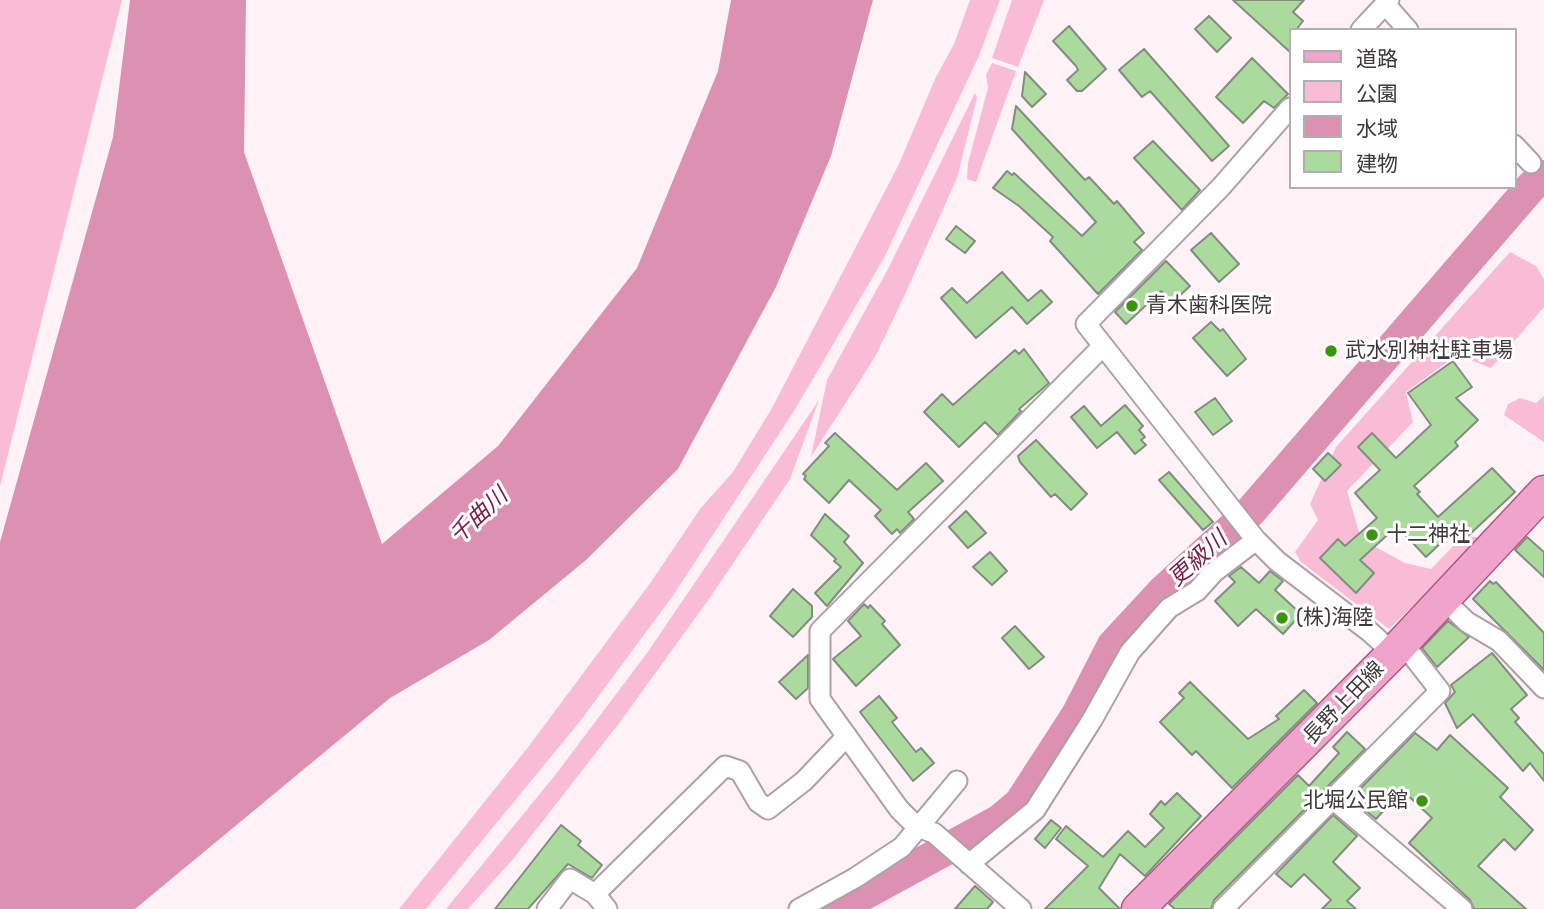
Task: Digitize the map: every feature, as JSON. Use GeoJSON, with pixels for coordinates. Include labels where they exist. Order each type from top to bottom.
{"type":"FeatureCollection","features":[{"type":"Feature","properties":{"kind":"main road","name":"長野上田線"},"geometry":{"type":"LineString","coordinates":[[1138,909],[1444,600],[1544,492]]}},
{"type":"Feature","properties":{"kind":"street"},"geometry":{"type":"LineString","coordinates":[[1364,28],[1387,2],[1406,28]]}},
{"type":"Feature","properties":{"kind":"street"},"geometry":{"type":"LineString","coordinates":[[1223,909],[1440,691],[1397,648],[1370,632],[1277,561],[1254,538],[1086,324],[1221,187],[1288,110]]}},
{"type":"Feature","properties":{"kind":"street"},"geometry":{"type":"LineString","coordinates":[[1516,147],[1531,163]]}},
{"type":"Feature","properties":{"kind":"street"},"geometry":{"type":"LineString","coordinates":[[1008,905],[965,860],[899,809],[820,699],[820,631],[1102,347]]}},
{"type":"Feature","properties":{"kind":"street"},"geometry":{"type":"LineString","coordinates":[[965,860],[1035,810],[1092,720],[1130,652],[1169,608],[1197,591],[1214,572],[1254,538]]}},
{"type":"Feature","properties":{"kind":"street"},"geometry":{"type":"LineString","coordinates":[[1444,600],[1466,622],[1499,641],[1544,688]]}},
{"type":"Feature","properties":{"kind":"street"},"geometry":{"type":"LineString","coordinates":[[547,909],[570,879],[601,901],[725,766],[740,771],[758,802],[768,809],[804,781],[847,736]]}},
{"type":"Feature","properties":{"kind":"street"},"geometry":{"type":"LineString","coordinates":[[799,909],[855,878],[926,831],[957,781]]}},
{"type":"Feature","properties":{"kind":"street"},"geometry":{"type":"LineString","coordinates":[[1333,799],[1462,909]]}},
{"type":"Feature","properties":{"kind":"green space"},"geometry":{"type":"Polygon","coordinates":[[[0,0],[122,0],[0,486],[0,0]]]}},
{"type":"Feature","properties":{"kind":"green space"},"geometry":{"type":"Polygon","coordinates":[[[970,0],[1000,0],[978,58],[884,258],[794,411],[672,597],[581,720],[426,909],[399,909],[529,746],[651,582],[700,509],[733,472],[772,408],[899,164],[935,79],[954,44],[970,0]]]}},
{"type":"Feature","properties":{"kind":"green space"},"geometry":{"type":"Polygon","coordinates":[[[1012,0],[1044,0],[1018,67],[992,58],[1012,0]]]}},
{"type":"Feature","properties":{"kind":"green space"},"geometry":{"type":"Polygon","coordinates":[[[992,63],[1016,71],[976,182],[967,179],[968,163],[988,88],[986,75],[992,63]]]}},
{"type":"Feature","properties":{"kind":"green space"},"geometry":{"type":"Polygon","coordinates":[[[975,93],[977,98],[957,178],[902,301],[875,357],[811,457],[827,380],[888,269],[975,93]]]}},
{"type":"Feature","properties":{"kind":"green space"},"geometry":{"type":"Polygon","coordinates":[[[1510,252],[1536,266],[1544,279],[1544,307],[1491,368],[1457,355],[1406,392],[1413,422],[1347,491],[1361,539],[1405,563],[1431,569],[1463,536],[1477,537],[1476,545],[1389,629],[1301,562],[1295,552],[1318,520],[1310,504],[1336,447],[1510,252]]]}},
{"type":"Feature","properties":{"kind":"green space"},"geometry":{"type":"Polygon","coordinates":[[[1544,396],[1544,442],[1504,415],[1508,404],[1520,398],[1536,403],[1544,396]]]}},
{"type":"Feature","properties":{"kind":"green space"},"geometry":{"type":"Polygon","coordinates":[[[819,400],[790,479],[709,599],[620,722],[514,858],[468,909],[446,909],[556,774],[647,653],[819,400]]]}},
{"type":"Feature","properties":{"kind":"water","name":"千曲川"},"geometry":{"type":"Polygon","coordinates":[[[130,0],[246,0],[244,152],[382,544],[498,446],[637,268],[718,71],[731,0],[873,0],[831,156],[776,287],[678,469],[586,560],[489,640],[390,698],[135,909],[0,909],[0,542],[113,137],[130,0]]]}},
{"type":"Feature","properties":{"kind":"building"},"geometry":{"type":"Polygon","coordinates":[[[1233,0],[1304,0],[1293,12],[1303,21],[1298,28],[1288,28],[1288,50],[1233,0]]]}},
{"type":"Feature","properties":{"kind":"building"},"geometry":{"type":"Polygon","coordinates":[[[1209,16],[1231,38],[1217,52],[1195,29],[1209,16]]]}},
{"type":"Feature","properties":{"kind":"building"},"geometry":{"type":"Polygon","coordinates":[[[1069,26],[1106,69],[1082,91],[1077,91],[1067,80],[1078,70],[1053,41],[1069,26]]]}},
{"type":"Feature","properties":{"kind":"building"},"geometry":{"type":"Polygon","coordinates":[[[1144,49],[1229,146],[1212,161],[1150,91],[1142,97],[1119,70],[1144,49]]]}},
{"type":"Feature","properties":{"kind":"building"},"geometry":{"type":"Polygon","coordinates":[[[1252,58],[1288,94],[1274,108],[1264,101],[1243,123],[1216,97],[1252,58]]]}},
{"type":"Feature","properties":{"kind":"building"},"geometry":{"type":"Polygon","coordinates":[[[1025,72],[1046,94],[1032,107],[1022,96],[1025,72]]]}},
{"type":"Feature","properties":{"kind":"building"},"geometry":{"type":"Polygon","coordinates":[[[1016,106],[1085,180],[1089,177],[1114,204],[1117,201],[1144,233],[1134,242],[1142,250],[1098,294],[1050,241],[1053,237],[1019,206],[993,188],[1007,171],[1012,175],[1014,173],[1082,236],[1096,222],[1012,129],[1016,106]]]}},
{"type":"Feature","properties":{"kind":"building"},"geometry":{"type":"Polygon","coordinates":[[[1153,141],[1200,190],[1182,210],[1134,158],[1153,141]]]}},
{"type":"Feature","properties":{"kind":"building"},"geometry":{"type":"Polygon","coordinates":[[[956,226],[975,241],[965,253],[946,239],[956,226]]]}},
{"type":"Feature","properties":{"kind":"building"},"geometry":{"type":"Polygon","coordinates":[[[1211,233],[1239,264],[1219,282],[1191,250],[1211,233]]]}},
{"type":"Feature","properties":{"kind":"building"},"geometry":{"type":"Polygon","coordinates":[[[1166,261],[1190,286],[1172,303],[1161,291],[1126,324],[1115,312],[1166,261]]]}},
{"type":"Feature","properties":{"kind":"building"},"geometry":{"type":"Polygon","coordinates":[[[1002,272],[1028,301],[1041,290],[1052,302],[1027,324],[1012,307],[976,338],[941,298],[952,288],[967,303],[1002,272]]]}},
{"type":"Feature","properties":{"kind":"building"},"geometry":{"type":"Polygon","coordinates":[[[1211,322],[1220,331],[1223,329],[1246,359],[1227,376],[1193,338],[1211,322]]]}},
{"type":"Feature","properties":{"kind":"building"},"geometry":{"type":"Polygon","coordinates":[[[1024,349],[1049,383],[1019,409],[1021,411],[998,435],[985,422],[959,447],[924,412],[942,394],[953,405],[1015,350],[1019,354],[1024,349]]]}},
{"type":"Feature","properties":{"kind":"building"},"geometry":{"type":"Polygon","coordinates":[[[1453,361],[1472,387],[1456,398],[1478,420],[1455,442],[1458,446],[1414,486],[1420,492],[1417,494],[1438,517],[1492,468],[1515,492],[1469,535],[1460,525],[1426,557],[1397,526],[1360,560],[1374,573],[1356,593],[1320,558],[1338,539],[1345,546],[1377,518],[1355,493],[1380,470],[1358,447],[1372,433],[1396,458],[1431,425],[1408,393],[1453,361]]]}},
{"type":"Feature","properties":{"kind":"building"},"geometry":{"type":"Polygon","coordinates":[[[1215,398],[1232,421],[1213,435],[1195,412],[1215,398]]]}},
{"type":"Feature","properties":{"kind":"building"},"geometry":{"type":"Polygon","coordinates":[[[1125,405],[1143,426],[1139,430],[1145,437],[1141,440],[1146,445],[1135,454],[1117,432],[1097,448],[1071,417],[1084,406],[1101,426],[1125,405]]]}},
{"type":"Feature","properties":{"kind":"building"},"geometry":{"type":"Polygon","coordinates":[[[835,433],[897,490],[926,463],[943,481],[908,512],[914,519],[900,533],[897,529],[892,534],[875,516],[881,510],[849,480],[829,503],[804,479],[806,476],[803,474],[829,446],[825,443],[835,433]]]}},
{"type":"Feature","properties":{"kind":"building"},"geometry":{"type":"Polygon","coordinates":[[[1036,440],[1087,494],[1071,510],[1055,494],[1051,497],[1020,462],[1018,456],[1036,440]]]}},
{"type":"Feature","properties":{"kind":"building"},"geometry":{"type":"Polygon","coordinates":[[[1328,453],[1341,465],[1325,481],[1313,469],[1328,453]]]}},
{"type":"Feature","properties":{"kind":"building"},"geometry":{"type":"Polygon","coordinates":[[[1169,472],[1213,522],[1203,530],[1159,480],[1169,472]]]}},
{"type":"Feature","properties":{"kind":"building"},"geometry":{"type":"Polygon","coordinates":[[[966,511],[986,533],[968,548],[949,527],[966,511]]]}},
{"type":"Feature","properties":{"kind":"building"},"geometry":{"type":"Polygon","coordinates":[[[825,514],[849,536],[844,542],[863,563],[827,606],[815,593],[841,567],[811,535],[825,514]]]}},
{"type":"Feature","properties":{"kind":"building"},"geometry":{"type":"Polygon","coordinates":[[[1527,537],[1544,552],[1544,577],[1515,550],[1527,537]]]}},
{"type":"Feature","properties":{"kind":"building"},"geometry":{"type":"Polygon","coordinates":[[[990,552],[1007,571],[992,585],[973,567],[990,552]]]}},
{"type":"Feature","properties":{"kind":"building"},"geometry":{"type":"Polygon","coordinates":[[[1241,567],[1259,583],[1270,571],[1283,581],[1275,590],[1301,614],[1283,634],[1256,609],[1238,626],[1215,601],[1235,582],[1229,576],[1241,567]]]}},
{"type":"Feature","properties":{"kind":"building"},"geometry":{"type":"Polygon","coordinates":[[[1490,581],[1493,584],[1496,582],[1544,633],[1544,670],[1473,599],[1490,581]]]}},
{"type":"Feature","properties":{"kind":"building"},"geometry":{"type":"Polygon","coordinates":[[[793,589],[812,606],[812,617],[793,637],[770,616],[793,589]]]}},
{"type":"Feature","properties":{"kind":"building"},"geometry":{"type":"Polygon","coordinates":[[[864,604],[868,608],[870,605],[885,621],[882,624],[900,645],[856,686],[833,659],[861,636],[848,621],[864,604]]]}},
{"type":"Feature","properties":{"kind":"building"},"geometry":{"type":"Polygon","coordinates":[[[1448,621],[1469,637],[1437,667],[1422,648],[1448,621]]]}},
{"type":"Feature","properties":{"kind":"building"},"geometry":{"type":"Polygon","coordinates":[[[1015,626],[1044,657],[1029,669],[1002,638],[1015,626]]]}},
{"type":"Feature","properties":{"kind":"building"},"geometry":{"type":"Polygon","coordinates":[[[1492,653],[1527,695],[1511,709],[1519,718],[1515,722],[1544,754],[1544,781],[1530,763],[1523,771],[1473,714],[1457,728],[1445,703],[1455,692],[1451,685],[1492,653]]]}},
{"type":"Feature","properties":{"kind":"building"},"geometry":{"type":"Polygon","coordinates":[[[808,655],[808,688],[796,699],[779,682],[808,655]]]}},
{"type":"Feature","properties":{"kind":"building"},"geometry":{"type":"Polygon","coordinates":[[[1190,682],[1248,739],[1279,719],[1276,716],[1304,690],[1317,703],[1232,788],[1196,751],[1192,755],[1160,722],[1184,698],[1179,693],[1190,682]]]}},
{"type":"Feature","properties":{"kind":"building"},"geometry":{"type":"Polygon","coordinates":[[[879,696],[897,718],[892,722],[916,752],[921,748],[934,763],[913,781],[860,712],[879,696]]]}},
{"type":"Feature","properties":{"kind":"building"},"geometry":{"type":"Polygon","coordinates":[[[1347,732],[1365,749],[1214,900],[1211,909],[1175,909],[1169,904],[1298,775],[1309,786],[1339,753],[1333,747],[1347,732]]]}},
{"type":"Feature","properties":{"kind":"building"},"geometry":{"type":"Polygon","coordinates":[[[1415,733],[1437,750],[1450,735],[1508,788],[1500,797],[1533,830],[1515,850],[1504,839],[1478,866],[1526,909],[1474,909],[1470,900],[1409,843],[1432,818],[1402,790],[1376,819],[1351,798],[1415,733]]]}},
{"type":"Feature","properties":{"kind":"building"},"geometry":{"type":"Polygon","coordinates":[[[1177,793],[1201,816],[1145,876],[1120,854],[1099,888],[1120,909],[1045,909],[1088,866],[1056,839],[1066,826],[1103,857],[1128,831],[1145,847],[1164,828],[1150,814],[1161,801],[1165,805],[1177,793]]]}},
{"type":"Feature","properties":{"kind":"building"},"geometry":{"type":"Polygon","coordinates":[[[1333,815],[1357,836],[1333,862],[1360,888],[1347,901],[1356,909],[1322,909],[1331,900],[1304,874],[1291,887],[1276,874],[1333,815]]]}},
{"type":"Feature","properties":{"kind":"building"},"geometry":{"type":"Polygon","coordinates":[[[1051,820],[1061,828],[1045,848],[1035,839],[1051,820]]]}},
{"type":"Feature","properties":{"kind":"building"},"geometry":{"type":"Polygon","coordinates":[[[561,825],[581,841],[578,845],[602,865],[592,878],[568,864],[528,909],[495,909],[561,825]]]}},
{"type":"Feature","properties":{"kind":"building"},"geometry":{"type":"Polygon","coordinates":[[[975,886],[993,902],[987,909],[955,909],[975,886]]]}},
{"type":"Feature","properties":{"kind":"waterway","name":"更級川"},"geometry":{"type":"LineString","coordinates":[[837,909],[1000,820],[1020,803],[1077,715],[1113,645],[1163,591],[1250,512],[1531,187],[1544,176]]}},
{"type":"Feature","properties":{"kind":"place","name":"青木歯科医院"},"geometry":{"type":"Point","coordinates":[1132,306]}},
{"type":"Feature","properties":{"kind":"place","name":"武水別神社駐車場"},"geometry":{"type":"Point","coordinates":[1331,351]}},
{"type":"Feature","properties":{"kind":"place","name":"十二神社"},"geometry":{"type":"Point","coordinates":[1372,535]}},
{"type":"Feature","properties":{"kind":"place","name":"(株)海陸"},"geometry":{"type":"Point","coordinates":[1282,618]}},
{"type":"Feature","properties":{"kind":"place","name":"北堀公民館"},"geometry":{"type":"Point","coordinates":[1422,801]}}]}
